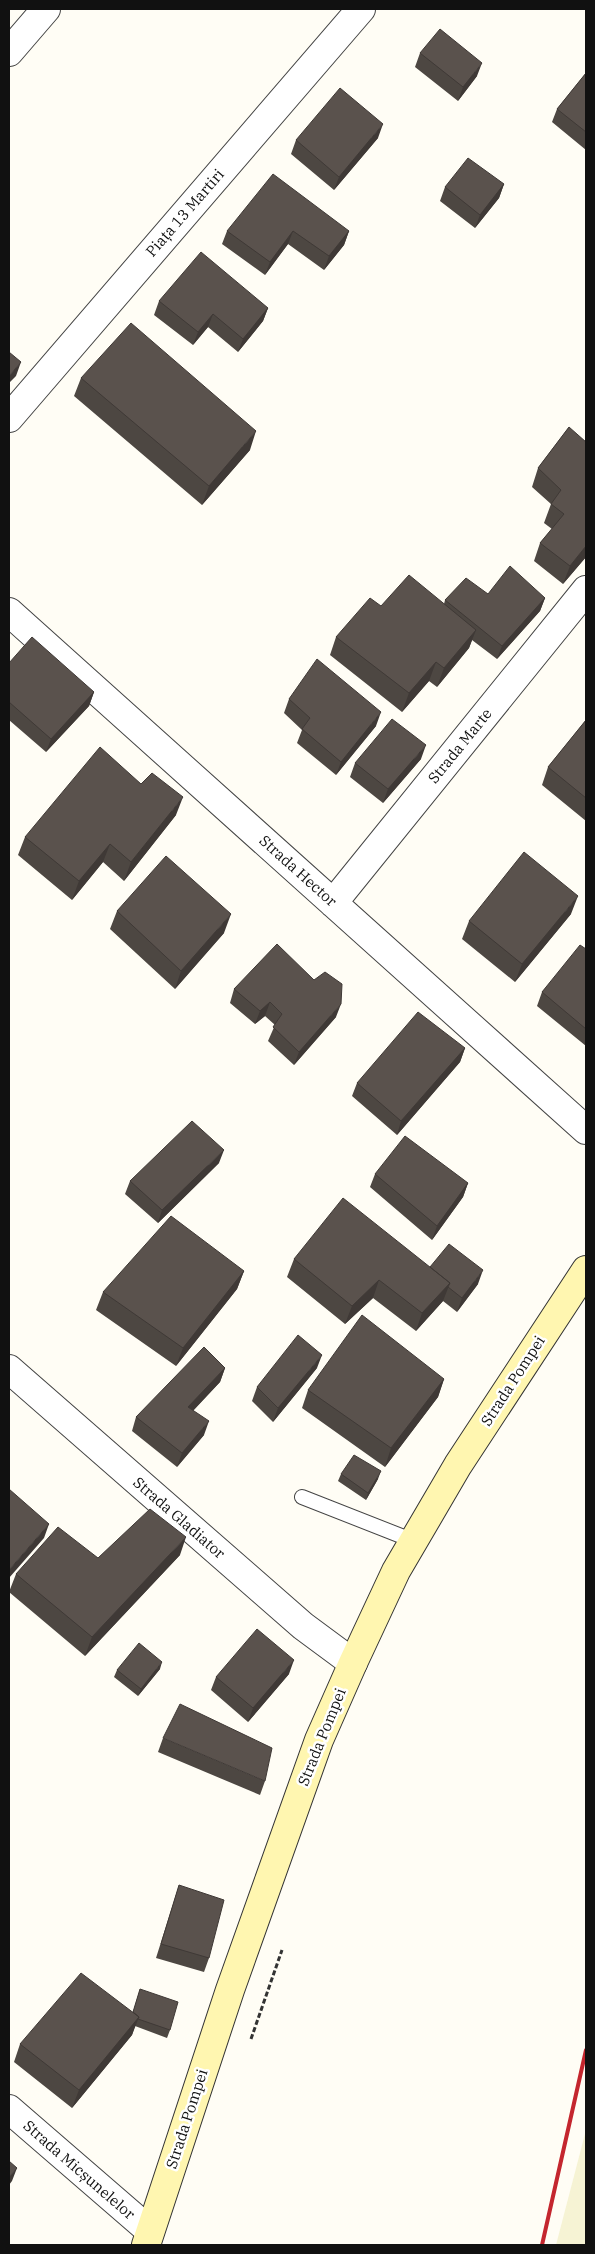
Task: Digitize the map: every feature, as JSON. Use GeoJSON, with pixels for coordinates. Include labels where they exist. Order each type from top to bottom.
{"type":"FeatureCollection","features":[{"type":"Feature","properties":{"kind":"main road","name":"Strada Pompei"},"geometry":{"type":"LineString","coordinates":[[148,2238],[230,1990],[319,1740],[352,1663],[396,1571],[458,1465],[586,1270]]}},
{"type":"Feature","properties":{"kind":"street"},"geometry":{"type":"LineString","coordinates":[[9,52],[46,9]]}},
{"type":"Feature","properties":{"kind":"street","name":"Piața 13 Martiri"},"geometry":{"type":"LineString","coordinates":[[9,418],[361,9]]}},
{"type":"Feature","properties":{"kind":"street","name":"Strada Marte"},"geometry":{"type":"LineString","coordinates":[[333,902],[586,590]]}},
{"type":"Feature","properties":{"kind":"street","name":"Strada Hector"},"geometry":{"type":"LineString","coordinates":[[9,612],[586,1130]]}},
{"type":"Feature","properties":{"kind":"street","name":"Strada Gladiator"},"geometry":{"type":"LineString","coordinates":[[9,1369],[303,1626],[352,1663]]}},
{"type":"Feature","properties":{"kind":"street","name":"Strada Micșunelelor"},"geometry":{"type":"LineString","coordinates":[[9,2109],[148,2238]]}},
{"type":"Feature","properties":{"kind":"lane"},"geometry":{"type":"LineString","coordinates":[[302,1497],[414,1540]]}},
{"type":"Feature","properties":{"kind":"path"},"geometry":{"type":"LineString","coordinates":[[248,2046],[283,1945]]}},
{"type":"Feature","properties":{"kind":"shaded area"},"geometry":{"type":"Polygon","coordinates":[[[586,2130],[586,2245],[556,2245],[586,2130]]]}},
{"type":"Feature","properties":{"kind":"building"},"geometry":{"type":"Polygon","coordinates":[[[440,29],[482,63],[463,87],[420,53],[440,29]]]}},
{"type":"Feature","properties":{"kind":"building"},"geometry":{"type":"Polygon","coordinates":[[[586,73],[586,132],[557,109],[586,73]]]}},
{"type":"Feature","properties":{"kind":"building"},"geometry":{"type":"Polygon","coordinates":[[[340,88],[383,124],[339,177],[296,140],[340,88]]]}},
{"type":"Feature","properties":{"kind":"building"},"geometry":{"type":"Polygon","coordinates":[[[468,158],[504,184],[480,215],[445,187],[468,158]]]}},
{"type":"Feature","properties":{"kind":"building"},"geometry":{"type":"Polygon","coordinates":[[[273,174],[349,231],[329,256],[293,231],[270,262],[227,231],[273,174]]]}},
{"type":"Feature","properties":{"kind":"building"},"geometry":{"type":"Polygon","coordinates":[[[201,252],[268,308],[243,339],[213,314],[198,332],[159,301],[201,252]]]}},
{"type":"Feature","properties":{"kind":"building"},"geometry":{"type":"Polygon","coordinates":[[[131,323],[256,431],[209,486],[81,378],[131,323]]]}},
{"type":"Feature","properties":{"kind":"building"},"geometry":{"type":"Polygon","coordinates":[[[9,352],[21,362],[9,376],[9,352]]]}},
{"type":"Feature","properties":{"kind":"building"},"geometry":{"type":"Polygon","coordinates":[[[569,427],[586,442],[586,546],[570,566],[540,543],[564,514],[551,504],[561,490],[538,468],[569,427]]]}},
{"type":"Feature","properties":{"kind":"building"},"geometry":{"type":"Polygon","coordinates":[[[510,566],[545,598],[502,646],[445,600],[466,578],[488,594],[510,566]]]}},
{"type":"Feature","properties":{"kind":"building"},"geometry":{"type":"Polygon","coordinates":[[[409,575],[476,630],[444,668],[436,662],[409,693],[336,637],[370,598],[381,606],[409,575]]]}},
{"type":"Feature","properties":{"kind":"building"},"geometry":{"type":"Polygon","coordinates":[[[32,637],[94,692],[51,739],[9,702],[9,663],[32,637]]]}},
{"type":"Feature","properties":{"kind":"building"},"geometry":{"type":"Polygon","coordinates":[[[317,659],[381,712],[341,762],[302,729],[310,718],[289,699],[317,659]]]}},
{"type":"Feature","properties":{"kind":"building"},"geometry":{"type":"Polygon","coordinates":[[[392,719],[426,745],[388,789],[355,763],[392,719]]]}},
{"type":"Feature","properties":{"kind":"building"},"geometry":{"type":"Polygon","coordinates":[[[586,720],[586,798],[548,767],[586,720]]]}},
{"type":"Feature","properties":{"kind":"building"},"geometry":{"type":"Polygon","coordinates":[[[100,747],[141,784],[152,773],[183,797],[131,862],[110,844],[79,881],[25,837],[100,747]]]}},
{"type":"Feature","properties":{"kind":"building"},"geometry":{"type":"Polygon","coordinates":[[[524,852],[578,896],[522,964],[469,921],[524,852]]]}},
{"type":"Feature","properties":{"kind":"building"},"geometry":{"type":"Polygon","coordinates":[[[166,856],[231,914],[181,971],[117,911],[166,856]]]}},
{"type":"Feature","properties":{"kind":"building"},"geometry":{"type":"Polygon","coordinates":[[[277,944],[314,980],[325,972],[342,984],[341,1004],[299,1052],[273,1027],[282,1014],[270,1002],[260,1011],[234,989],[277,944]]]}},
{"type":"Feature","properties":{"kind":"building"},"geometry":{"type":"Polygon","coordinates":[[[580,945],[586,949],[586,1029],[542,992],[580,945]]]}},
{"type":"Feature","properties":{"kind":"building"},"geometry":{"type":"Polygon","coordinates":[[[418,1012],[465,1048],[401,1121],[357,1083],[418,1012]]]}},
{"type":"Feature","properties":{"kind":"building"},"geometry":{"type":"Polygon","coordinates":[[[192,1121],[224,1150],[162,1210],[130,1181],[192,1121]]]}},
{"type":"Feature","properties":{"kind":"building"},"geometry":{"type":"Polygon","coordinates":[[[405,1136],[468,1183],[437,1226],[375,1174],[405,1136]]]}},
{"type":"Feature","properties":{"kind":"building"},"geometry":{"type":"Polygon","coordinates":[[[343,1198],[450,1283],[422,1313],[379,1280],[352,1306],[294,1259],[343,1198]]]}},
{"type":"Feature","properties":{"kind":"building"},"geometry":{"type":"Polygon","coordinates":[[[171,1216],[244,1271],[183,1348],[103,1292],[171,1216]]]}},
{"type":"Feature","properties":{"kind":"building"},"geometry":{"type":"Polygon","coordinates":[[[449,1244],[483,1270],[462,1298],[448,1287],[450,1283],[430,1267],[449,1244]]]}},
{"type":"Feature","properties":{"kind":"building"},"geometry":{"type":"Polygon","coordinates":[[[362,1315],[444,1379],[391,1448],[308,1390],[362,1315]]]}},
{"type":"Feature","properties":{"kind":"building"},"geometry":{"type":"Polygon","coordinates":[[[298,1335],[322,1355],[278,1408],[257,1387],[298,1335]]]}},
{"type":"Feature","properties":{"kind":"building"},"geometry":{"type":"Polygon","coordinates":[[[204,1347],[225,1368],[188,1407],[209,1421],[182,1453],[136,1417],[204,1347]]]}},
{"type":"Feature","properties":{"kind":"building"},"geometry":{"type":"Polygon","coordinates":[[[354,1455],[381,1471],[368,1493],[341,1474],[354,1455]]]}},
{"type":"Feature","properties":{"kind":"building"},"geometry":{"type":"Polygon","coordinates":[[[9,1489],[49,1524],[9,1570],[9,1489]]]}},
{"type":"Feature","properties":{"kind":"building"},"geometry":{"type":"Polygon","coordinates":[[[150,1509],[186,1537],[92,1637],[16,1574],[58,1527],[98,1558],[150,1509]]]}},
{"type":"Feature","properties":{"kind":"building"},"geometry":{"type":"Polygon","coordinates":[[[257,1629],[294,1660],[253,1708],[216,1677],[257,1629]]]}},
{"type":"Feature","properties":{"kind":"building"},"geometry":{"type":"Polygon","coordinates":[[[139,1643],[162,1662],[141,1689],[117,1670],[139,1643]]]}},
{"type":"Feature","properties":{"kind":"building"},"geometry":{"type":"Polygon","coordinates":[[[180,1704],[272,1748],[265,1781],[163,1738],[180,1704]]]}},
{"type":"Feature","properties":{"kind":"building"},"geometry":{"type":"Polygon","coordinates":[[[179,1885],[224,1900],[209,1958],[161,1944],[179,1885]]]}},
{"type":"Feature","properties":{"kind":"building"},"geometry":{"type":"Polygon","coordinates":[[[81,1973],[139,2017],[79,2090],[20,2044],[81,1973]]]}},
{"type":"Feature","properties":{"kind":"building"},"geometry":{"type":"Polygon","coordinates":[[[140,1989],[178,2002],[170,2030],[138,2019],[139,2017],[133,2012],[140,1989]]]}},
{"type":"Feature","properties":{"kind":"building"},"geometry":{"type":"Polygon","coordinates":[[[9,2161],[17,2168],[9,2177],[9,2161]]]}},
{"type":"Feature","properties":{"kind":"railway"},"geometry":{"type":"LineString","coordinates":[[542,2245],[586,2050]]}}]}
